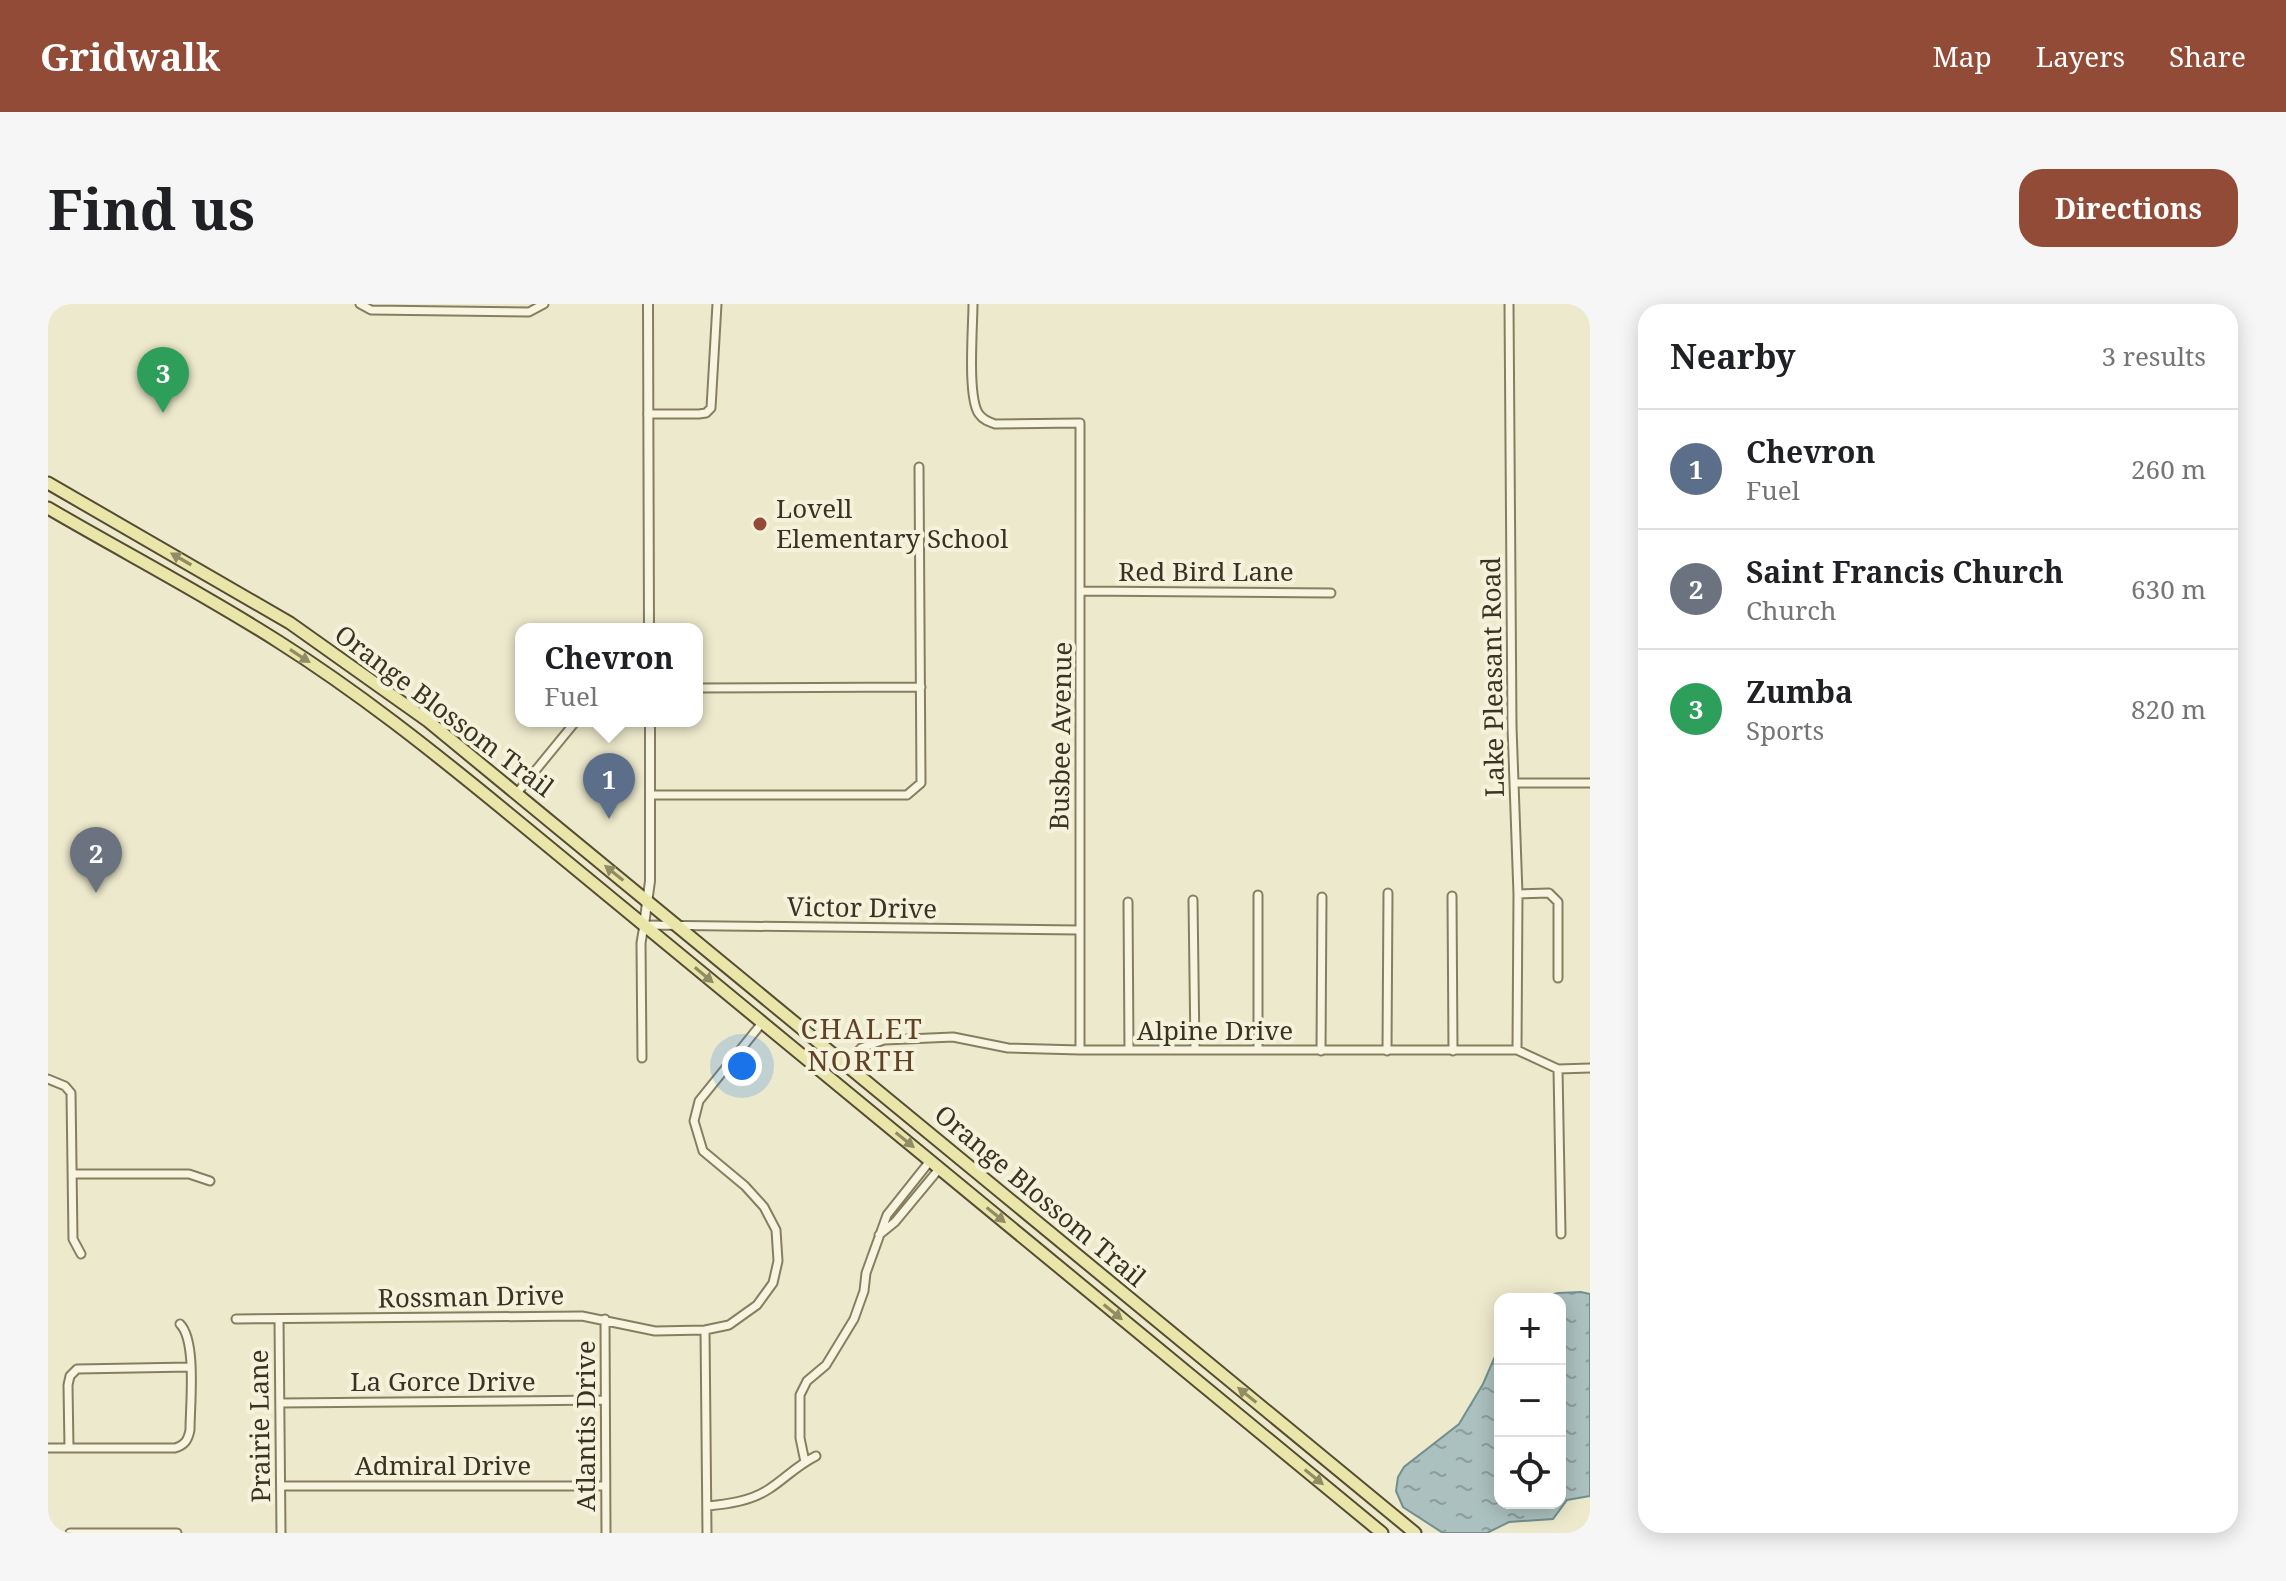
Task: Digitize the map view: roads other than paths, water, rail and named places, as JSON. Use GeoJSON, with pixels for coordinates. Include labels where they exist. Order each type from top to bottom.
{"type":"FeatureCollection","features":[{"type":"Feature","properties":{"kind":"main road","name":"Orange Blossom Trail"},"geometry":{"type":"LineString","coordinates":[[48,483],[290,623],[428,721],[1415,1533]]}},
{"type":"Feature","properties":{"kind":"main road","name":"Orange Blossom Trail"},"geometry":{"type":"LineString","coordinates":[[48,508],[280,642],[356,694],[503,809],[1382,1533]]}},
{"type":"Feature","properties":{"kind":"main road"},"geometry":{"type":"LineString","coordinates":[[89,531],[98,512]]}},
{"type":"Feature","properties":{"kind":"main road"},"geometry":{"type":"LineString","coordinates":[[197,592],[208,574]]}},
{"type":"Feature","properties":{"kind":"main road"},"geometry":{"type":"LineString","coordinates":[[356,694],[368,677]]}},
{"type":"Feature","properties":{"kind":"main road"},"geometry":{"type":"LineString","coordinates":[[503,809],[517,793]]}},
{"type":"Feature","properties":{"kind":"main road"},"geometry":{"type":"LineString","coordinates":[[762,1023],[774,1019],[800,1026]]}},
{"type":"Feature","properties":{"kind":"main road"},"geometry":{"type":"LineString","coordinates":[[1078,1282],[1091,1266]]}},
{"type":"Feature","properties":{"kind":"street"},"geometry":{"type":"LineString","coordinates":[[360,304],[371,310],[529,312],[544,305]]}},
{"type":"Feature","properties":{"kind":"street"},"geometry":{"type":"LineString","coordinates":[[648,304],[649,623]]}},
{"type":"Feature","properties":{"kind":"street"},"geometry":{"type":"LineString","coordinates":[[648,414],[699,414],[711,408],[717,304]]}},
{"type":"Feature","properties":{"kind":"street","name":"Busbee Avenue"},"geometry":{"type":"LineString","coordinates":[[973,304],[972,395],[979,414],[995,424],[1080,423],[1080,1050]]}},
{"type":"Feature","properties":{"kind":"street","name":"Lake Pleasant Road"},"geometry":{"type":"LineString","coordinates":[[1509,304],[1518,894],[1517,1050]]}},
{"type":"Feature","properties":{"kind":"street"},"geometry":{"type":"LineString","coordinates":[[650,795],[907,795],[921,783],[919,467]]}},
{"type":"Feature","properties":{"kind":"street","name":"Red Bird Lane"},"geometry":{"type":"LineString","coordinates":[[1081,591],[1331,593]]}},
{"type":"Feature","properties":{"kind":"street"},"geometry":{"type":"LineString","coordinates":[[703,688],[921,687]]}},
{"type":"Feature","properties":{"kind":"street"},"geometry":{"type":"LineString","coordinates":[[517,793],[571,727]]}},
{"type":"Feature","properties":{"kind":"street"},"geometry":{"type":"LineString","coordinates":[[642,1058],[641,943],[650,881],[650,727]]}},
{"type":"Feature","properties":{"kind":"street"},"geometry":{"type":"LineString","coordinates":[[1514,783],[1590,783]]}},
{"type":"Feature","properties":{"kind":"street"},"geometry":{"type":"LineString","coordinates":[[1387,1051],[1388,893]]}},
{"type":"Feature","properties":{"kind":"street"},"geometry":{"type":"LineString","coordinates":[[1518,894],[1549,893],[1558,902],[1558,978]]}},
{"type":"Feature","properties":{"kind":"street"},"geometry":{"type":"LineString","coordinates":[[1258,895],[1258,1049]]}},
{"type":"Feature","properties":{"kind":"street"},"geometry":{"type":"LineString","coordinates":[[1452,896],[1453,1051]]}},
{"type":"Feature","properties":{"kind":"street"},"geometry":{"type":"LineString","coordinates":[[1321,1051],[1322,897]]}},
{"type":"Feature","properties":{"kind":"street"},"geometry":{"type":"LineString","coordinates":[[1193,900],[1195,1049]]}},
{"type":"Feature","properties":{"kind":"street"},"geometry":{"type":"LineString","coordinates":[[1128,902],[1129,1050]]}},
{"type":"Feature","properties":{"kind":"street","name":"Victor Drive"},"geometry":{"type":"LineString","coordinates":[[644,925],[1079,930]]}},
{"type":"Feature","properties":{"kind":"street","name":"Rossman Drive"},"geometry":{"type":"LineString","coordinates":[[236,1319],[582,1316],[655,1331],[705,1330],[729,1325],[757,1305],[773,1283],[778,1261],[776,1230],[764,1207],[745,1186],[703,1151],[694,1128],[699,1101],[762,1023]]}},
{"type":"Feature","properties":{"kind":"street","name":"Alpine Drive"},"geometry":{"type":"LineString","coordinates":[[847,1065],[861,1048],[884,1040],[953,1037],[1008,1048],[1080,1050],[1517,1050],[1558,1069],[1590,1068]]}},
{"type":"Feature","properties":{"kind":"street"},"geometry":{"type":"LineString","coordinates":[[1558,1069],[1561,1234]]}},
{"type":"Feature","properties":{"kind":"street"},"geometry":{"type":"LineString","coordinates":[[48,1079],[65,1086],[71,1093],[73,1239],[81,1254]]}},
{"type":"Feature","properties":{"kind":"street"},"geometry":{"type":"LineString","coordinates":[[805,1462],[800,1438],[800,1395],[807,1381],[826,1365],[854,1319],[877,1237],[887,1215],[935,1165]]}},
{"type":"Feature","properties":{"kind":"street"},"geometry":{"type":"LineString","coordinates":[[73,1174],[189,1174],[210,1181]]}},
{"type":"Feature","properties":{"kind":"street","name":"Atlantis Drive"},"geometry":{"type":"LineString","coordinates":[[605,1319],[606,1533]]}},
{"type":"Feature","properties":{"kind":"street","name":"Prairie Lane"},"geometry":{"type":"LineString","coordinates":[[279,1320],[281,1533]]}},
{"type":"Feature","properties":{"kind":"street"},"geometry":{"type":"LineString","coordinates":[[48,1448],[175,1448],[183,1445],[190,1430],[191,1367],[187,1331],[180,1324]]}},
{"type":"Feature","properties":{"kind":"street"},"geometry":{"type":"LineString","coordinates":[[705,1330],[707,1533]]}},
{"type":"Feature","properties":{"kind":"street"},"geometry":{"type":"LineString","coordinates":[[69,1448],[68,1385],[70,1376],[77,1369],[191,1367]]}},
{"type":"Feature","properties":{"kind":"street","name":"La Gorce Drive"},"geometry":{"type":"LineString","coordinates":[[280,1403],[605,1400]]}},
{"type":"Feature","properties":{"kind":"street"},"geometry":{"type":"LineString","coordinates":[[708,1506],[747,1499],[769,1489],[816,1456]]}},
{"type":"Feature","properties":{"kind":"street","name":"Admiral Drive"},"geometry":{"type":"LineString","coordinates":[[281,1486],[605,1486]]}},
{"type":"Feature","properties":{"kind":"street"},"geometry":{"type":"LineString","coordinates":[[70,1533],[177,1533]]}},
{"type":"Feature","properties":{"kind":"water"},"geometry":{"type":"Polygon","coordinates":[[[1581,1292],[1590,1294],[1590,1496],[1566,1501],[1566,1293],[1558,1293],[1581,1292]]]}},
{"type":"Feature","properties":{"kind":"water"},"geometry":{"type":"Polygon","coordinates":[[[1494,1359],[1494,1509],[1560,1509],[1553,1519],[1509,1522],[1487,1533],[1443,1533],[1403,1507],[1396,1491],[1398,1477],[1404,1467],[1459,1424],[1494,1359]]]}},
{"type":"Feature","properties":{"kind":"place","name":"Zumba"},"geometry":{"type":"Point","coordinates":[163,413]}},
{"type":"Feature","properties":{"kind":"place","name":"Lovell Elementary School"},"geometry":{"type":"Point","coordinates":[760,524]}},
{"type":"Feature","properties":{"kind":"place","name":"Chevron"},"geometry":{"type":"Point","coordinates":[609,819]}},
{"type":"Feature","properties":{"kind":"place","name":"Saint Francis Church"},"geometry":{"type":"Point","coordinates":[96,893]}},
{"type":"Feature","properties":{"kind":"district","name":"CHALET NORTH"},"geometry":{"type":"Point","coordinates":[862,1045]}}]}
